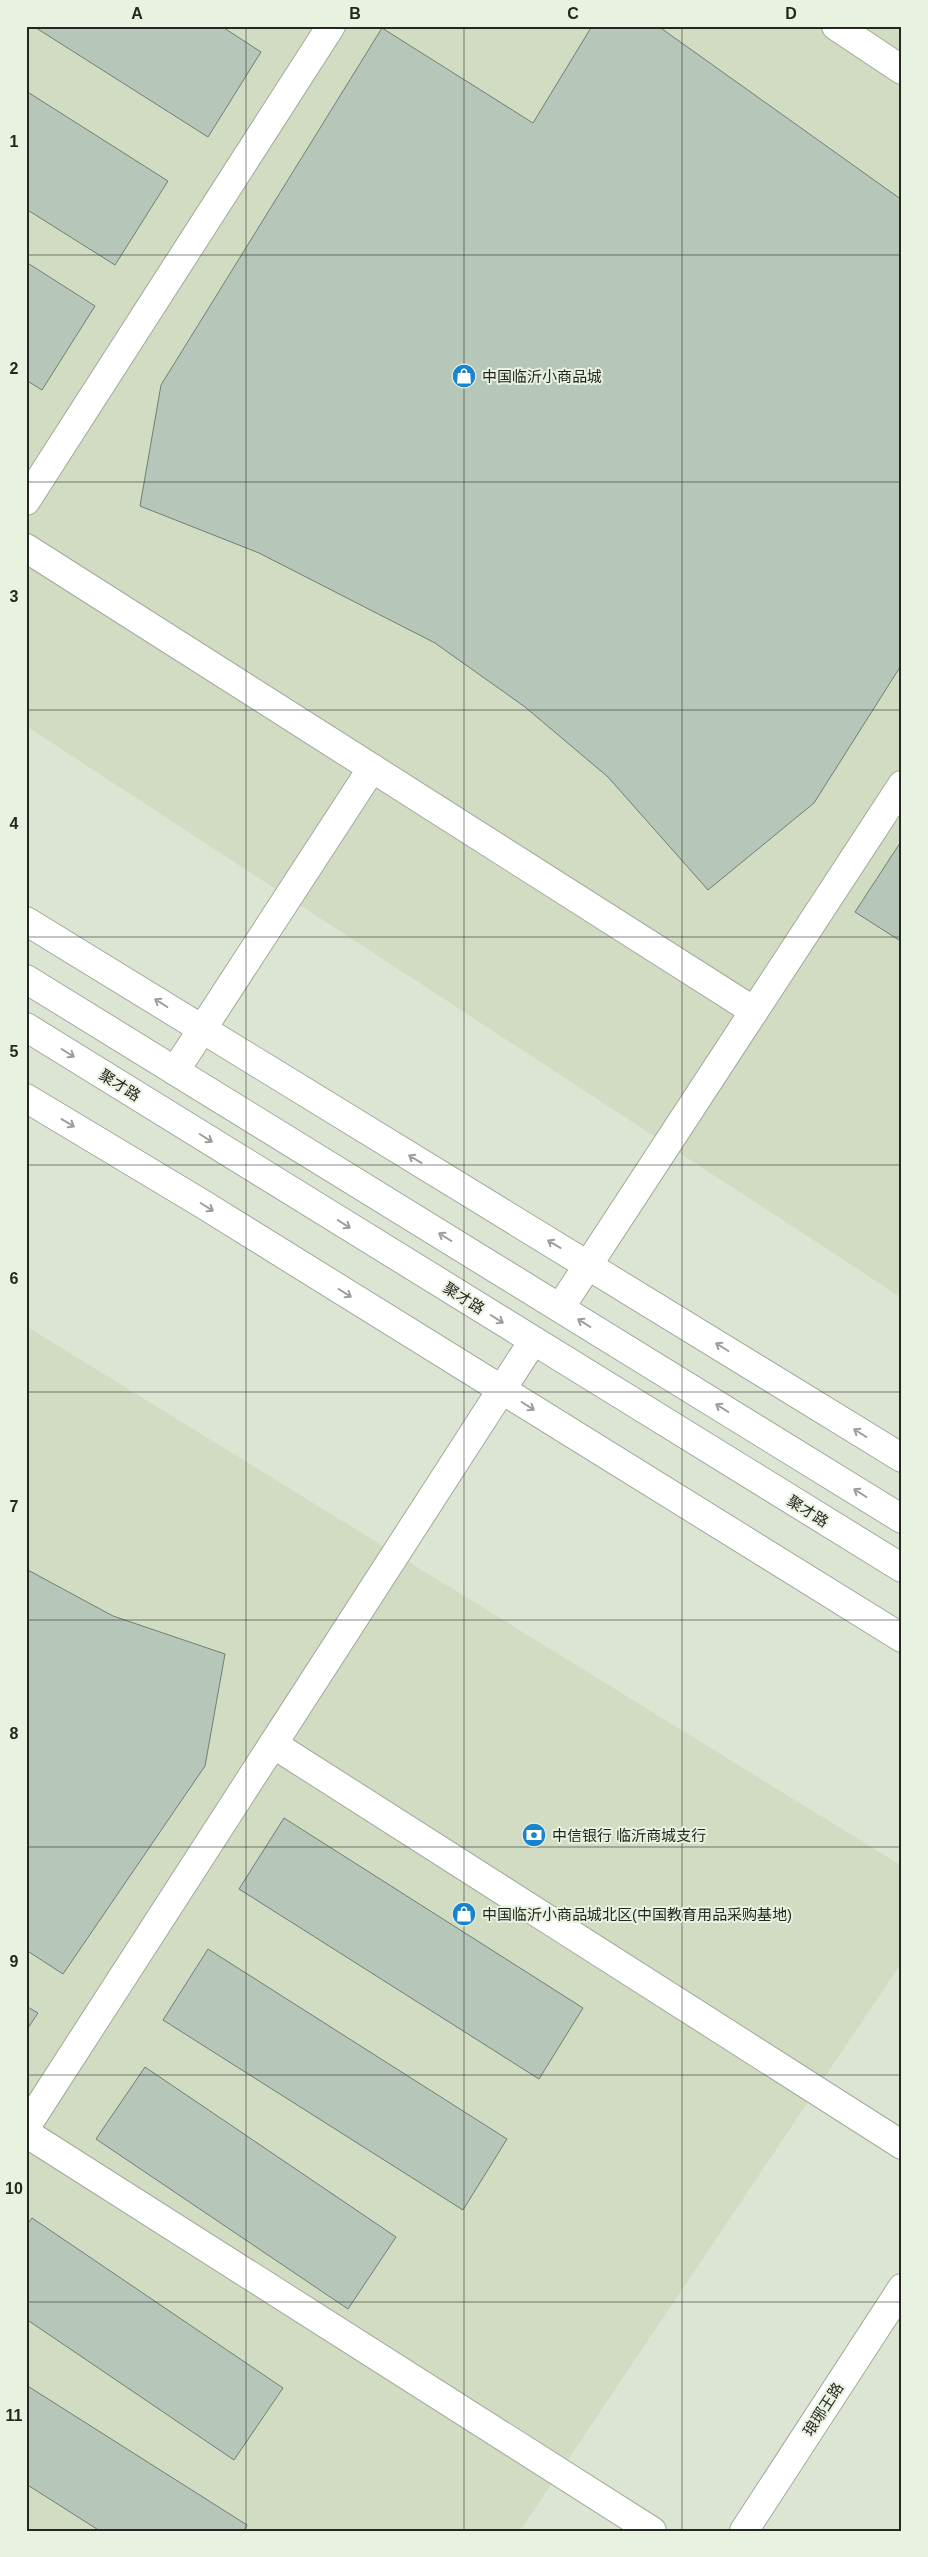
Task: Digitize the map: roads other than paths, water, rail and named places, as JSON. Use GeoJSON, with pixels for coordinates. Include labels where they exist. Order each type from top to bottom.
{"type":"FeatureCollection","features":[{"type":"Feature","properties":{"kind":"main road"},"geometry":{"type":"LineString","coordinates":[[26,501],[331,26]]}},
{"type":"Feature","properties":{"kind":"main road"},"geometry":{"type":"LineString","coordinates":[[853,31],[902,70]]}},
{"type":"Feature","properties":{"kind":"main road"},"geometry":{"type":"LineString","coordinates":[[26,548],[754,1011]]}},
{"type":"Feature","properties":{"kind":"main road"},"geometry":{"type":"LineString","coordinates":[[174,1071],[372,768]]}},
{"type":"Feature","properties":{"kind":"main road"},"geometry":{"type":"LineString","coordinates":[[560,1308],[902,785]]}},
{"type":"Feature","properties":{"kind":"main road"},"geometry":{"type":"LineString","coordinates":[[26,921],[902,1458]]}},
{"type":"Feature","properties":{"kind":"main road"},"geometry":{"type":"LineString","coordinates":[[26,979],[902,1519]]}},
{"type":"Feature","properties":{"kind":"main road","name":"聚才路"},"geometry":{"type":"LineString","coordinates":[[26,1027],[902,1568]]}},
{"type":"Feature","properties":{"kind":"main road"},"geometry":{"type":"LineString","coordinates":[[26,1098],[902,1638]]}},
{"type":"Feature","properties":{"kind":"main road"},"geometry":{"type":"LineString","coordinates":[[26,2127],[503,1391],[533,1341]]}},
{"type":"Feature","properties":{"kind":"main road"},"geometry":{"type":"LineString","coordinates":[[273,1744],[902,2145]]}},
{"type":"Feature","properties":{"kind":"main road"},"geometry":{"type":"LineString","coordinates":[[26,2133],[652,2531]]}},
{"type":"Feature","properties":{"kind":"main road","name":"琅琊王路"},"geometry":{"type":"LineString","coordinates":[[744,2531],[902,2288]]}},
{"type":"Feature","properties":{"kind":"place","name":"中国临沂小商品城"},"geometry":{"type":"Point","coordinates":[464,376]}},
{"type":"Feature","properties":{"kind":"place","name":"中信银行 临沂商城支行"},"geometry":{"type":"Point","coordinates":[534,1835]}},
{"type":"Feature","properties":{"kind":"place","name":"中国临沂小商品城北区(中国教育用品采购基地)"},"geometry":{"type":"Point","coordinates":[464,1914]}}]}
